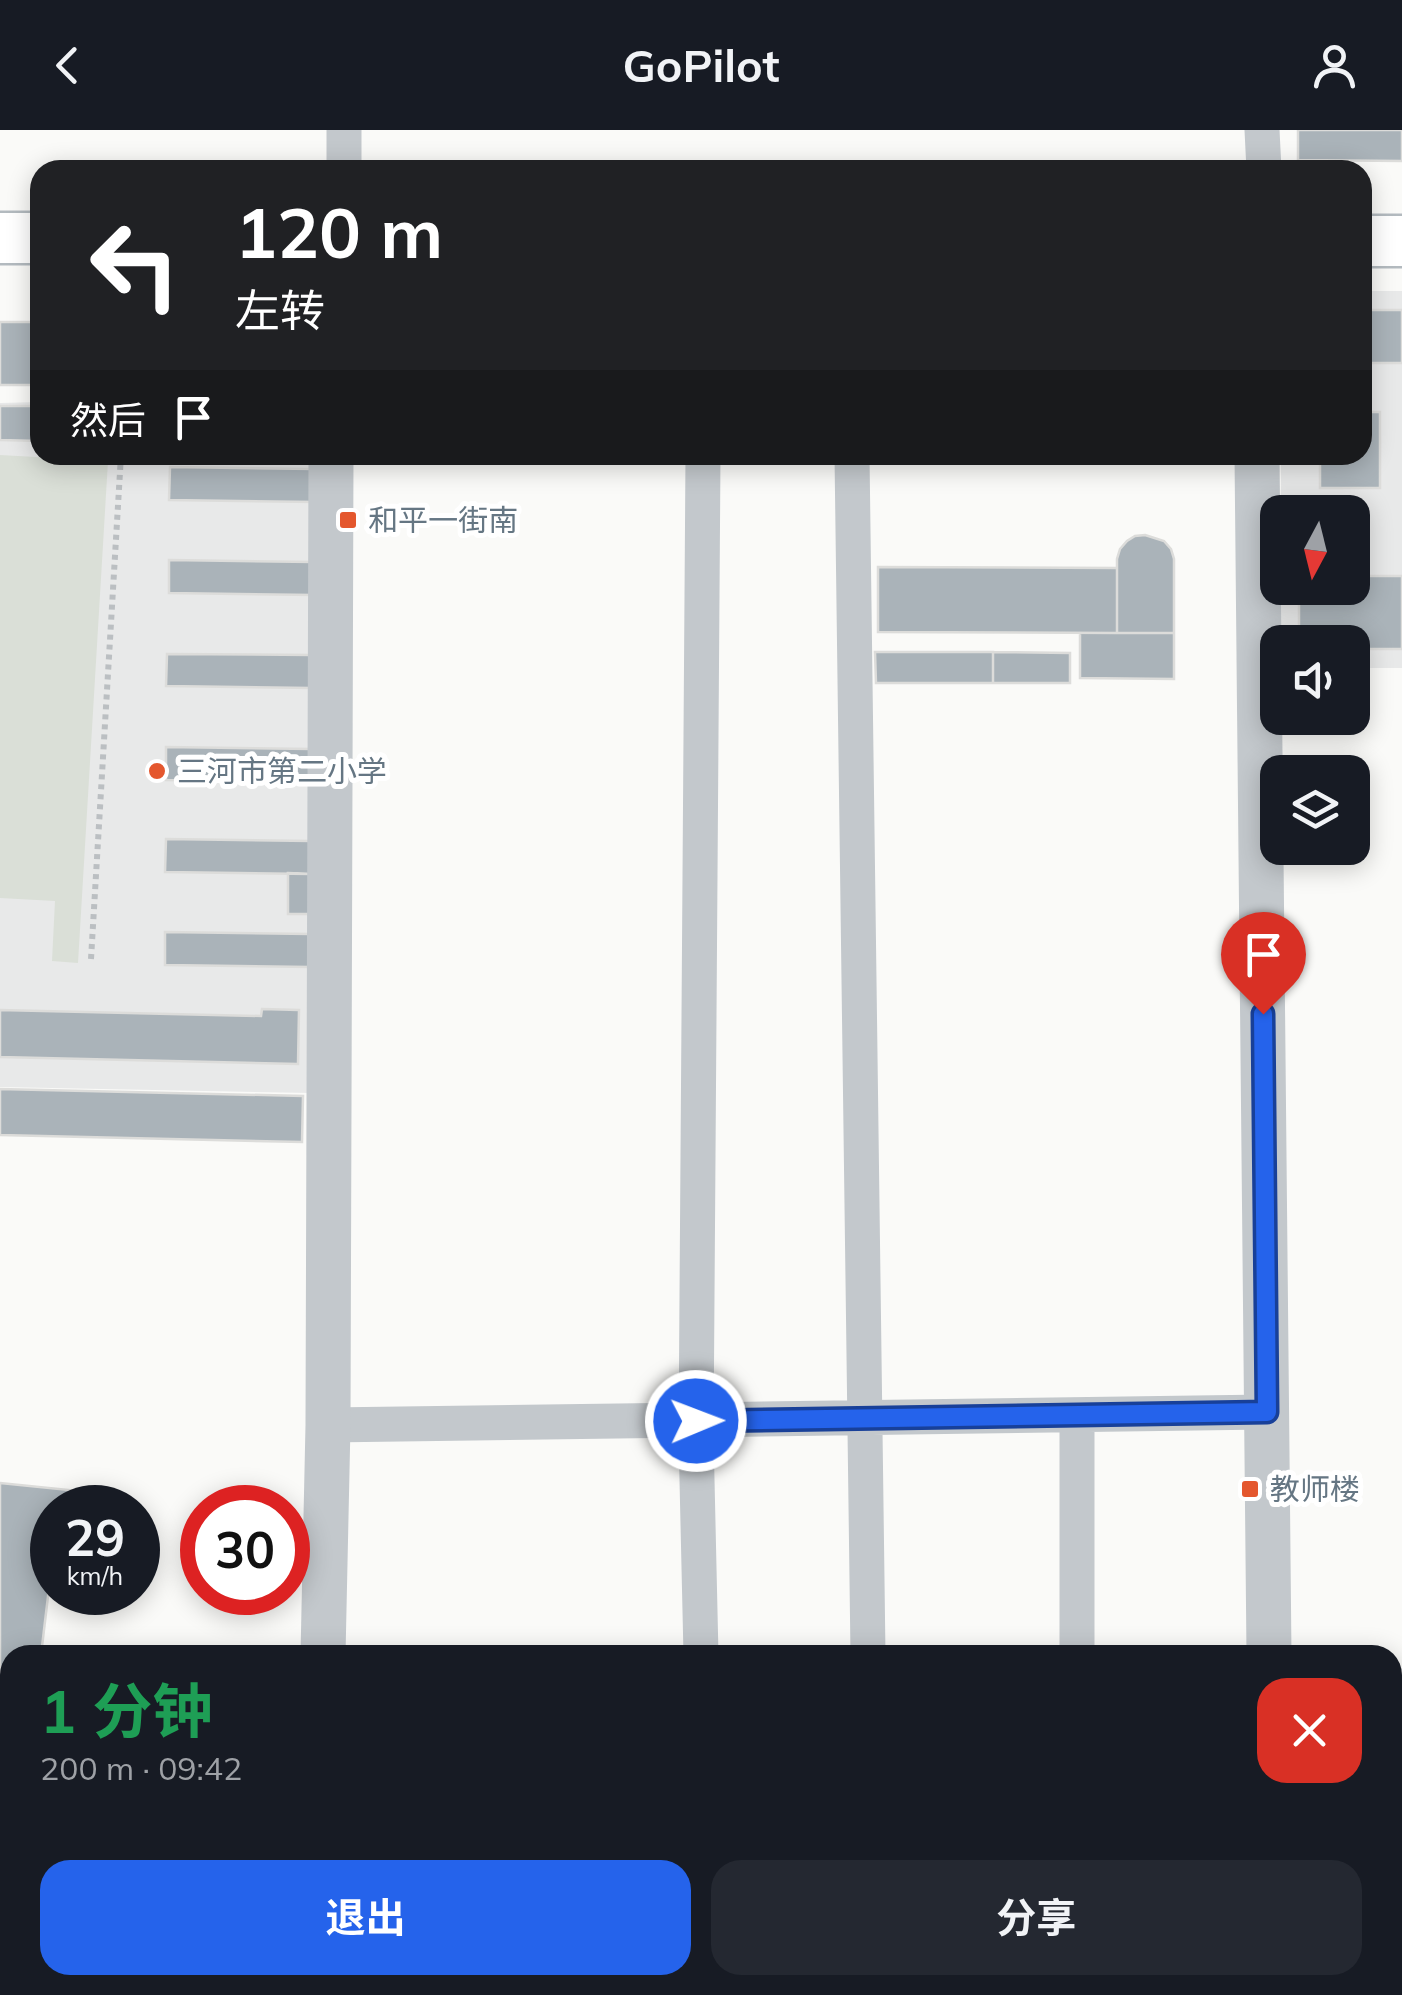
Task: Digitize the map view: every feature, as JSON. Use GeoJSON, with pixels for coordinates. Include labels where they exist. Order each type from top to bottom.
{"type":"FeatureCollection","features":[{"type":"Feature","properties":{"kind":"main road"},"geometry":{"type":"LineString","coordinates":[[0,238],[30,238]]}},
{"type":"Feature","properties":{"kind":"main road"},"geometry":{"type":"LineString","coordinates":[[1372,241],[1402,241]]}},
{"type":"Feature","properties":{"kind":"street"},"geometry":{"type":"LineString","coordinates":[[344,130],[344,160]]}},
{"type":"Feature","properties":{"kind":"street"},"geometry":{"type":"LineString","coordinates":[[1262,130],[1264,160]]}},
{"type":"Feature","properties":{"kind":"street"},"geometry":{"type":"LineString","coordinates":[[324,1645],[331,465]]}},
{"type":"Feature","properties":{"kind":"street"},"geometry":{"type":"LineString","coordinates":[[702,465],[696,1421],[702,1645]]}},
{"type":"Feature","properties":{"kind":"street"},"geometry":{"type":"LineString","coordinates":[[852,465],[868,1645]]}},
{"type":"Feature","properties":{"kind":"street"},"geometry":{"type":"LineString","coordinates":[[1258,465],[1269,1645]]}},
{"type":"Feature","properties":{"kind":"street"},"geometry":{"type":"LineString","coordinates":[[328,1426],[1267,1412]]}},
{"type":"Feature","properties":{"kind":"street"},"geometry":{"type":"LineString","coordinates":[[1077,1415],[1078,1645]]}},
{"type":"Feature","properties":{"kind":"path"},"geometry":{"type":"LineString","coordinates":[[92,958],[120,465]]}},
{"type":"Feature","properties":{"kind":"shaded area"},"geometry":{"type":"Polygon","coordinates":[[[1372,291],[1402,291],[1402,668],[1370,668],[1370,625],[1281,625],[1281,605],[1370,605],[1370,495],[1281,495],[1281,465],[1372,465],[1372,291]]]}},
{"type":"Feature","properties":{"kind":"shaded area","name":"三河市第二小学"},"geometry":{"type":"Polygon","coordinates":[[[30,402],[30,465],[318,465],[310,1093],[0,1087],[0,403],[30,402]]]}},
{"type":"Feature","properties":{"kind":"shaded area"},"geometry":{"type":"Polygon","coordinates":[[[0,455],[30,457],[30,465],[108,465],[78,963],[52,961],[55,901],[0,898],[0,455]]]}},
{"type":"Feature","properties":{"kind":"building"},"geometry":{"type":"Polygon","coordinates":[[[1298,130],[1402,130],[1402,161],[1298,160],[1298,130]]]}},
{"type":"Feature","properties":{"kind":"building"},"geometry":{"type":"Polygon","coordinates":[[[1372,310],[1402,310],[1402,363],[1372,363],[1372,310]]]}},
{"type":"Feature","properties":{"kind":"building"},"geometry":{"type":"Polygon","coordinates":[[[0,322],[30,322],[30,385],[0,385],[0,322]]]}},
{"type":"Feature","properties":{"kind":"building"},"geometry":{"type":"Polygon","coordinates":[[[0,406],[30,406],[30,441],[0,440],[0,406]]]}},
{"type":"Feature","properties":{"kind":"building"},"geometry":{"type":"Polygon","coordinates":[[[1372,412],[1380,412],[1380,488],[1320,488],[1320,465],[1372,465],[1372,412]]]}},
{"type":"Feature","properties":{"kind":"building"},"geometry":{"type":"Polygon","coordinates":[[[170,467],[315,469],[315,502],[169,500],[170,467]]]}},
{"type":"Feature","properties":{"kind":"building"},"geometry":{"type":"Polygon","coordinates":[[[1145,535],[1164,541],[1174,559],[1174,633],[1117,633],[1117,559],[1127,541],[1145,535]]]}},
{"type":"Feature","properties":{"kind":"building"},"geometry":{"type":"Polygon","coordinates":[[[169,560],[314,562],[314,595],[169,593],[169,560]]]}},
{"type":"Feature","properties":{"kind":"building"},"geometry":{"type":"Polygon","coordinates":[[[878,567],[1117,568],[1117,633],[878,632],[878,567]]]}},
{"type":"Feature","properties":{"kind":"building"},"geometry":{"type":"Polygon","coordinates":[[[1370,576],[1402,576],[1402,649],[1370,649],[1370,625],[1299,625],[1299,605],[1370,605],[1370,576]]]}},
{"type":"Feature","properties":{"kind":"building"},"geometry":{"type":"Polygon","coordinates":[[[1080,633],[1174,633],[1174,679],[1080,678],[1080,633]]]}},
{"type":"Feature","properties":{"kind":"building"},"geometry":{"type":"Polygon","coordinates":[[[875,652],[993,652],[993,683],[876,683],[875,652]]]}},
{"type":"Feature","properties":{"kind":"building"},"geometry":{"type":"Polygon","coordinates":[[[993,652],[1070,653],[1070,683],[993,683],[993,652]]]}},
{"type":"Feature","properties":{"kind":"building"},"geometry":{"type":"Polygon","coordinates":[[[167,654],[312,655],[312,688],[166,686],[167,654]]]}},
{"type":"Feature","properties":{"kind":"building"},"geometry":{"type":"Polygon","coordinates":[[[166,747],[311,749],[311,782],[166,780],[166,747]]]}},
{"type":"Feature","properties":{"kind":"building"},"geometry":{"type":"Polygon","coordinates":[[[166,839],[311,841],[310,874],[165,872],[166,839]]]}},
{"type":"Feature","properties":{"kind":"building"},"geometry":{"type":"Polygon","coordinates":[[[288,873],[310,874],[310,914],[288,914],[288,873]]]}},
{"type":"Feature","properties":{"kind":"building"},"geometry":{"type":"Polygon","coordinates":[[[165,932],[310,934],[310,967],[165,965],[165,932]]]}},
{"type":"Feature","properties":{"kind":"building"},"geometry":{"type":"Polygon","coordinates":[[[262,1009],[299,1010],[298,1064],[0,1057],[0,1010],[261,1016],[262,1009]]]}},
{"type":"Feature","properties":{"kind":"building"},"geometry":{"type":"Polygon","coordinates":[[[0,1089],[303,1096],[302,1142],[0,1135],[0,1089]]]}},
{"type":"Feature","properties":{"kind":"building"},"geometry":{"type":"Polygon","coordinates":[[[0,1483],[30,1486],[30,1615],[46,1615],[42,1645],[0,1645],[0,1483]]]}},
{"type":"Feature","properties":{"kind":"place","name":"和平一街南"},"geometry":{"type":"Point","coordinates":[348,520]}},
{"type":"Feature","properties":{"kind":"place","name":"三河市第二小学"},"geometry":{"type":"Point","coordinates":[157,771]}},
{"type":"Feature","properties":{"kind":"place","name":"教师楼"},"geometry":{"type":"Point","coordinates":[1250,1489]}},
{"type":"Feature","properties":{"kind":"route"},"geometry":{"type":"LineString","coordinates":[[696,1421],[1267,1412],[1263,1014]]}}]}
